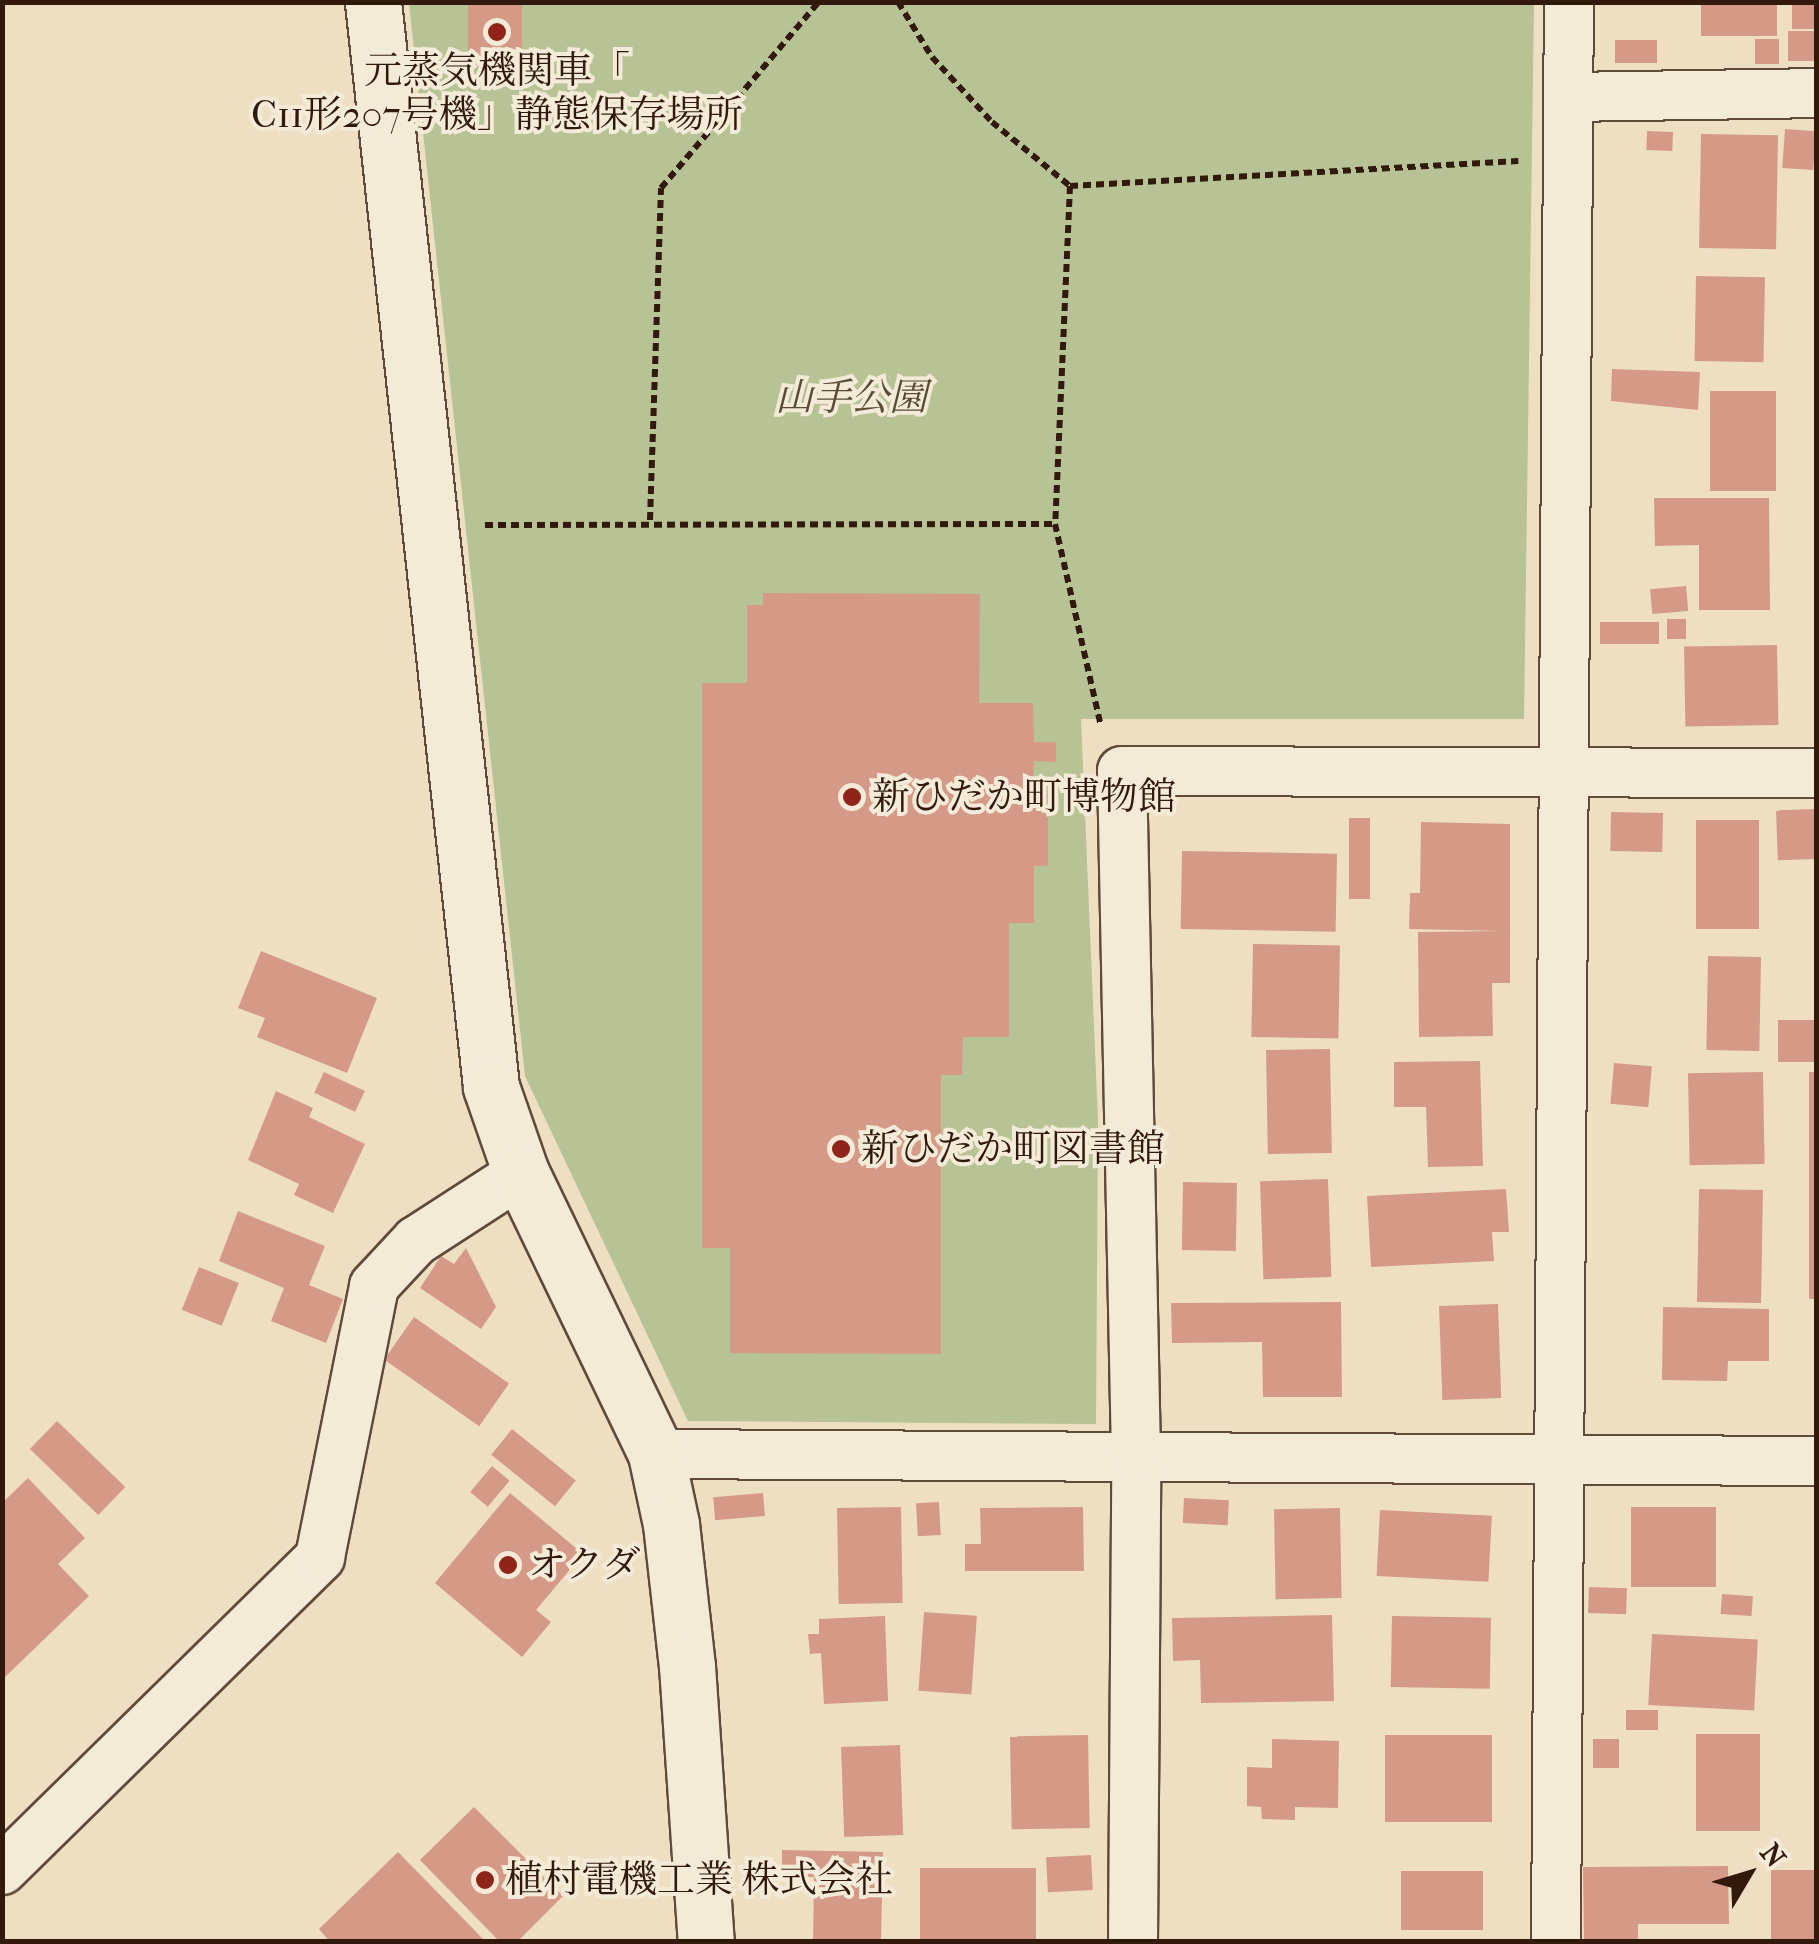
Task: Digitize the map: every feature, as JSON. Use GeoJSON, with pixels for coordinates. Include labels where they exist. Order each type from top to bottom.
{"type":"FeatureCollection","features":[{"type":"Feature","properties":{"kind":"street"},"geometry":{"type":"LineString","coordinates":[[373,2],[491,1087],[521,1173],[656,1454],[671,1524],[685,1649],[706,1942]]}},
{"type":"Feature","properties":{"kind":"street"},"geometry":{"type":"LineString","coordinates":[[1556,1942],[1559,770],[1569,2]]}},
{"type":"Feature","properties":{"kind":"street"},"geometry":{"type":"LineString","coordinates":[[1568,96],[1816,94]]}},
{"type":"Feature","properties":{"kind":"street"},"geometry":{"type":"LineString","coordinates":[[1133,1942],[1136,1454],[1122,771],[1816,772]]}},
{"type":"Feature","properties":{"kind":"street"},"geometry":{"type":"LineString","coordinates":[[2,1870],[320,1556],[374,1286],[416,1241],[521,1173]]}},
{"type":"Feature","properties":{"kind":"street"},"geometry":{"type":"LineString","coordinates":[[656,1454],[1816,1460]]}},
{"type":"Feature","properties":{"kind":"path"},"geometry":{"type":"LineString","coordinates":[[650,520],[660,188],[819,2]]}},
{"type":"Feature","properties":{"kind":"path"},"geometry":{"type":"LineString","coordinates":[[898,2],[932,57],[992,122],[1070,186],[1567,158]]}},
{"type":"Feature","properties":{"kind":"path"},"geometry":{"type":"LineString","coordinates":[[1070,186],[1055,524],[1091,693],[1122,771]]}},
{"type":"Feature","properties":{"kind":"path"},"geometry":{"type":"LineString","coordinates":[[429,527],[650,520],[1055,524]]}},
{"type":"Feature","properties":{"kind":"green space","name":"山手公園"},"geometry":{"type":"Polygon","coordinates":[[[409,3],[1534,3],[1524,719],[1081,719],[1098,1120],[1096,1424],[688,1421],[525,1076],[409,3]]]}},
{"type":"Feature","properties":{"kind":"building","name":"元蒸気機関車「 C11形207号機」静態保存場所"},"geometry":{"type":"Polygon","coordinates":[[[468,2],[522,2],[522,65],[468,65],[468,2]]]}},
{"type":"Feature","properties":{"kind":"building"},"geometry":{"type":"Polygon","coordinates":[[[1701,2],[1777,2],[1777,36],[1701,36],[1701,2]]]}},
{"type":"Feature","properties":{"kind":"building"},"geometry":{"type":"Polygon","coordinates":[[[1792,2],[1816,2],[1816,29],[1792,29],[1792,2]]]}},
{"type":"Feature","properties":{"kind":"building"},"geometry":{"type":"Polygon","coordinates":[[[1788,31],[1816,31],[1816,61],[1788,61],[1788,31]]]}},
{"type":"Feature","properties":{"kind":"building"},"geometry":{"type":"Polygon","coordinates":[[[1755,39],[1779,39],[1779,64],[1755,64],[1755,39]]]}},
{"type":"Feature","properties":{"kind":"building"},"geometry":{"type":"Polygon","coordinates":[[[1615,40],[1657,40],[1657,63],[1615,63],[1615,40]]]}},
{"type":"Feature","properties":{"kind":"building"},"geometry":{"type":"Polygon","coordinates":[[[1785,129],[1816,131],[1813,170],[1782,168],[1785,129]]]}},
{"type":"Feature","properties":{"kind":"building"},"geometry":{"type":"Polygon","coordinates":[[[1647,131],[1673,132],[1672,151],[1646,150],[1647,131]]]}},
{"type":"Feature","properties":{"kind":"building"},"geometry":{"type":"Polygon","coordinates":[[[1701,134],[1778,135],[1776,249],[1699,248],[1701,134]]]}},
{"type":"Feature","properties":{"kind":"building"},"geometry":{"type":"Polygon","coordinates":[[[1696,276],[1765,277],[1764,362],[1695,361],[1696,276]]]}},
{"type":"Feature","properties":{"kind":"building"},"geometry":{"type":"Polygon","coordinates":[[[1612,369],[1700,372],[1698,410],[1611,401],[1612,369]]]}},
{"type":"Feature","properties":{"kind":"building"},"geometry":{"type":"Polygon","coordinates":[[[1710,391],[1776,391],[1776,491],[1710,491],[1710,391]]]}},
{"type":"Feature","properties":{"kind":"building"},"geometry":{"type":"Polygon","coordinates":[[[1654,498],[1769,498],[1770,610],[1699,610],[1699,545],[1655,546],[1654,498]]]}},
{"type":"Feature","properties":{"kind":"building"},"geometry":{"type":"Polygon","coordinates":[[[1686,586],[1688,611],[1652,614],[1650,589],[1686,586]]]}},
{"type":"Feature","properties":{"kind":"building"},"geometry":{"type":"Polygon","coordinates":[[[763,593],[980,594],[979,703],[1033,703],[1034,742],[1056,742],[1056,762],[1034,761],[1033,791],[1048,791],[1048,866],[1034,866],[1034,923],[1009,923],[1009,1037],[963,1037],[962,1075],[941,1075],[941,1354],[730,1353],[730,1248],[702,1248],[702,683],[747,683],[747,605],[763,605],[763,593]]]}},
{"type":"Feature","properties":{"kind":"building"},"geometry":{"type":"Polygon","coordinates":[[[1667,619],[1686,619],[1686,639],[1667,639],[1667,619]]]}},
{"type":"Feature","properties":{"kind":"building"},"geometry":{"type":"Polygon","coordinates":[[[1600,622],[1659,622],[1659,644],[1600,644],[1600,622]]]}},
{"type":"Feature","properties":{"kind":"building"},"geometry":{"type":"Polygon","coordinates":[[[1777,645],[1778,725],[1685,727],[1684,647],[1777,645]]]}},
{"type":"Feature","properties":{"kind":"building"},"geometry":{"type":"Polygon","coordinates":[[[1814,809],[1816,859],[1778,860],[1776,810],[1814,809]]]}},
{"type":"Feature","properties":{"kind":"building"},"geometry":{"type":"Polygon","coordinates":[[[1611,812],[1663,813],[1662,852],[1610,851],[1611,812]]]}},
{"type":"Feature","properties":{"kind":"building"},"geometry":{"type":"Polygon","coordinates":[[[1349,818],[1370,818],[1370,899],[1349,899],[1349,818]]]}},
{"type":"Feature","properties":{"kind":"building"},"geometry":{"type":"Polygon","coordinates":[[[1696,820],[1759,820],[1759,929],[1696,929],[1696,820]]]}},
{"type":"Feature","properties":{"kind":"building"},"geometry":{"type":"Polygon","coordinates":[[[1421,822],[1510,824],[1510,983],[1492,983],[1493,1036],[1419,1037],[1418,932],[1503,931],[1409,929],[1410,893],[1420,893],[1421,822]]]}},
{"type":"Feature","properties":{"kind":"building"},"geometry":{"type":"Polygon","coordinates":[[[1182,851],[1337,854],[1336,932],[1181,929],[1182,851]]]}},
{"type":"Feature","properties":{"kind":"building"},"geometry":{"type":"Polygon","coordinates":[[[1253,944],[1340,946],[1338,1039],[1251,1037],[1253,944]]]}},
{"type":"Feature","properties":{"kind":"building"},"geometry":{"type":"Polygon","coordinates":[[[261,951],[377,998],[347,1073],[257,1037],[265,1018],[238,1008],[261,951]]]}},
{"type":"Feature","properties":{"kind":"building"},"geometry":{"type":"Polygon","coordinates":[[[1708,956],[1761,957],[1759,1051],[1706,1050],[1708,956]]]}},
{"type":"Feature","properties":{"kind":"building"},"geometry":{"type":"Polygon","coordinates":[[[1778,1020],[1816,1020],[1816,1062],[1778,1062],[1778,1020]]]}},
{"type":"Feature","properties":{"kind":"building"},"geometry":{"type":"Polygon","coordinates":[[[1330,1049],[1332,1153],[1268,1154],[1266,1050],[1330,1049]]]}},
{"type":"Feature","properties":{"kind":"building"},"geometry":{"type":"Polygon","coordinates":[[[1480,1061],[1483,1166],[1428,1167],[1426,1107],[1394,1107],[1394,1062],[1480,1061]]]}},
{"type":"Feature","properties":{"kind":"building"},"geometry":{"type":"Polygon","coordinates":[[[1614,1063],[1652,1066],[1648,1107],[1610,1104],[1614,1063]]]}},
{"type":"Feature","properties":{"kind":"building"},"geometry":{"type":"Polygon","coordinates":[[[324,1072],[365,1091],[355,1112],[314,1093],[324,1072]]]}},
{"type":"Feature","properties":{"kind":"building"},"geometry":{"type":"Polygon","coordinates":[[[1763,1072],[1765,1164],[1690,1165],[1688,1073],[1763,1072]]]}},
{"type":"Feature","properties":{"kind":"building"},"geometry":{"type":"Polygon","coordinates":[[[1809,1072],[1816,1072],[1816,1299],[1809,1299],[1809,1072]]]}},
{"type":"Feature","properties":{"kind":"building"},"geometry":{"type":"Polygon","coordinates":[[[276,1091],[313,1108],[309,1117],[365,1144],[333,1213],[294,1195],[299,1184],[248,1160],[276,1091]]]}},
{"type":"Feature","properties":{"kind":"building"},"geometry":{"type":"Polygon","coordinates":[[[1328,1179],[1331,1277],[1263,1279],[1260,1181],[1328,1179]]]}},
{"type":"Feature","properties":{"kind":"building"},"geometry":{"type":"Polygon","coordinates":[[[1183,1182],[1237,1183],[1236,1251],[1182,1250],[1183,1182]]]}},
{"type":"Feature","properties":{"kind":"building"},"geometry":{"type":"Polygon","coordinates":[[[1506,1189],[1509,1232],[1492,1232],[1494,1261],[1371,1267],[1367,1196],[1506,1189]]]}},
{"type":"Feature","properties":{"kind":"building"},"geometry":{"type":"Polygon","coordinates":[[[1699,1189],[1763,1190],[1761,1303],[1697,1302],[1699,1189]]]}},
{"type":"Feature","properties":{"kind":"building"},"geometry":{"type":"Polygon","coordinates":[[[238,1211],[325,1246],[309,1285],[343,1299],[326,1343],[271,1321],[284,1288],[219,1261],[238,1211]]]}},
{"type":"Feature","properties":{"kind":"building"},"geometry":{"type":"Polygon","coordinates":[[[466,1248],[496,1307],[481,1329],[420,1288],[441,1256],[454,1264],[466,1248]]]}},
{"type":"Feature","properties":{"kind":"building"},"geometry":{"type":"Polygon","coordinates":[[[199,1267],[239,1283],[222,1326],[182,1310],[199,1267]]]}},
{"type":"Feature","properties":{"kind":"building"},"geometry":{"type":"Polygon","coordinates":[[[1341,1302],[1342,1397],[1263,1397],[1262,1342],[1172,1343],[1171,1303],[1341,1302]]]}},
{"type":"Feature","properties":{"kind":"building"},"geometry":{"type":"Polygon","coordinates":[[[1498,1304],[1501,1398],[1442,1400],[1439,1306],[1498,1304]]]}},
{"type":"Feature","properties":{"kind":"building"},"geometry":{"type":"Polygon","coordinates":[[[1663,1307],[1769,1309],[1769,1361],[1728,1361],[1727,1381],[1662,1380],[1663,1307]]]}},
{"type":"Feature","properties":{"kind":"building"},"geometry":{"type":"Polygon","coordinates":[[[414,1317],[509,1384],[479,1426],[384,1360],[414,1317]]]}},
{"type":"Feature","properties":{"kind":"building"},"geometry":{"type":"Polygon","coordinates":[[[57,1421],[125,1487],[98,1515],[30,1449],[57,1421]]]}},
{"type":"Feature","properties":{"kind":"building"},"geometry":{"type":"Polygon","coordinates":[[[512,1429],[576,1481],[555,1506],[491,1455],[512,1429]]]}},
{"type":"Feature","properties":{"kind":"building"},"geometry":{"type":"Polygon","coordinates":[[[492,1466],[510,1481],[488,1507],[470,1492],[492,1466]]]}},
{"type":"Feature","properties":{"kind":"building"},"geometry":{"type":"Polygon","coordinates":[[[28,1478],[85,1538],[58,1564],[89,1596],[2,1680],[2,1503],[28,1478]]]}},
{"type":"Feature","properties":{"kind":"building"},"geometry":{"type":"Polygon","coordinates":[[[510,1493],[583,1554],[536,1610],[551,1622],[522,1657],[435,1583],[510,1493]]]}},
{"type":"Feature","properties":{"kind":"building"},"geometry":{"type":"Polygon","coordinates":[[[763,1493],[765,1516],[715,1520],[713,1497],[763,1493]]]}},
{"type":"Feature","properties":{"kind":"building"},"geometry":{"type":"Polygon","coordinates":[[[1184,1498],[1229,1500],[1228,1525],[1183,1523],[1184,1498]]]}},
{"type":"Feature","properties":{"kind":"building"},"geometry":{"type":"Polygon","coordinates":[[[939,1502],[941,1535],[918,1536],[916,1503],[939,1502]]]}},
{"type":"Feature","properties":{"kind":"building"},"geometry":{"type":"Polygon","coordinates":[[[901,1507],[903,1603],[839,1604],[837,1508],[901,1507]]]}},
{"type":"Feature","properties":{"kind":"building"},"geometry":{"type":"Polygon","coordinates":[[[1083,1507],[1084,1571],[965,1571],[965,1544],[981,1544],[980,1508],[1083,1507]]]}},
{"type":"Feature","properties":{"kind":"building"},"geometry":{"type":"Polygon","coordinates":[[[1631,1507],[1716,1507],[1716,1587],[1631,1587],[1631,1507]]]}},
{"type":"Feature","properties":{"kind":"building"},"geometry":{"type":"Polygon","coordinates":[[[1340,1508],[1342,1598],[1276,1599],[1274,1509],[1340,1508]]]}},
{"type":"Feature","properties":{"kind":"building"},"geometry":{"type":"Polygon","coordinates":[[[1380,1510],[1492,1516],[1488,1582],[1377,1576],[1380,1510]]]}},
{"type":"Feature","properties":{"kind":"building"},"geometry":{"type":"Polygon","coordinates":[[[1589,1587],[1627,1588],[1626,1614],[1588,1613],[1589,1587]]]}},
{"type":"Feature","properties":{"kind":"building"},"geometry":{"type":"Polygon","coordinates":[[[1722,1594],[1753,1596],[1752,1616],[1721,1614],[1722,1594]]]}},
{"type":"Feature","properties":{"kind":"building"},"geometry":{"type":"Polygon","coordinates":[[[924,1612],[977,1616],[971,1695],[918,1691],[924,1612]]]}},
{"type":"Feature","properties":{"kind":"building"},"geometry":{"type":"Polygon","coordinates":[[[1332,1615],[1334,1701],[1201,1703],[1200,1660],[1173,1661],[1172,1618],[1332,1615]]]}},
{"type":"Feature","properties":{"kind":"building"},"geometry":{"type":"Polygon","coordinates":[[[885,1616],[888,1701],[824,1704],[821,1653],[810,1654],[808,1634],[819,1634],[819,1619],[885,1616]]]}},
{"type":"Feature","properties":{"kind":"building"},"geometry":{"type":"Polygon","coordinates":[[[1392,1616],[1491,1618],[1490,1689],[1391,1687],[1392,1616]]]}},
{"type":"Feature","properties":{"kind":"building"},"geometry":{"type":"Polygon","coordinates":[[[1652,1634],[1758,1640],[1754,1710],[1648,1705],[1652,1634]]]}},
{"type":"Feature","properties":{"kind":"building"},"geometry":{"type":"Polygon","coordinates":[[[1626,1710],[1658,1710],[1658,1730],[1626,1730],[1626,1710]]]}},
{"type":"Feature","properties":{"kind":"building"},"geometry":{"type":"Polygon","coordinates":[[[1696,1734],[1760,1734],[1760,1831],[1696,1831],[1696,1734]]]}},
{"type":"Feature","properties":{"kind":"building"},"geometry":{"type":"Polygon","coordinates":[[[1088,1735],[1090,1828],[1012,1829],[1010,1736],[1088,1735]]]}},
{"type":"Feature","properties":{"kind":"building"},"geometry":{"type":"Polygon","coordinates":[[[1385,1735],[1492,1735],[1492,1822],[1385,1822],[1385,1735]]]}},
{"type":"Feature","properties":{"kind":"building"},"geometry":{"type":"Polygon","coordinates":[[[1272,1739],[1339,1741],[1338,1808],[1295,1807],[1295,1820],[1262,1819],[1261,1807],[1247,1806],[1247,1767],[1272,1768],[1272,1739]]]}},
{"type":"Feature","properties":{"kind":"building"},"geometry":{"type":"Polygon","coordinates":[[[1593,1739],[1619,1739],[1619,1768],[1593,1768],[1593,1739]]]}},
{"type":"Feature","properties":{"kind":"building"},"geometry":{"type":"Polygon","coordinates":[[[900,1745],[903,1835],[844,1837],[841,1747],[900,1745]]]}},
{"type":"Feature","properties":{"kind":"building"},"geometry":{"type":"Polygon","coordinates":[[[474,1807],[563,1896],[517,1942],[500,1942],[420,1860],[474,1807]]]}},
{"type":"Feature","properties":{"kind":"building"},"geometry":{"type":"Polygon","coordinates":[[[782,1850],[883,1852],[881,1942],[813,1942],[814,1877],[782,1876],[782,1850]]]}},
{"type":"Feature","properties":{"kind":"building"},"geometry":{"type":"Polygon","coordinates":[[[398,1852],[486,1942],[330,1942],[319,1929],[398,1852]]]}},
{"type":"Feature","properties":{"kind":"building"},"geometry":{"type":"Polygon","coordinates":[[[1091,1855],[1093,1890],[1048,1892],[1046,1857],[1091,1855]]]}},
{"type":"Feature","properties":{"kind":"building"},"geometry":{"type":"Polygon","coordinates":[[[1728,1866],[1729,1924],[1638,1924],[1638,1942],[1584,1942],[1583,1867],[1728,1866]]]}},
{"type":"Feature","properties":{"kind":"building"},"geometry":{"type":"Polygon","coordinates":[[[920,1868],[1036,1868],[1036,1942],[920,1942],[920,1868]]]}},
{"type":"Feature","properties":{"kind":"building"},"geometry":{"type":"Polygon","coordinates":[[[1771,1870],[1816,1870],[1816,1942],[1771,1942],[1771,1870]]]}},
{"type":"Feature","properties":{"kind":"building"},"geometry":{"type":"Polygon","coordinates":[[[1401,1871],[1483,1871],[1483,1930],[1401,1930],[1401,1871]]]}},
{"type":"Feature","properties":{"kind":"place","name":"元蒸気機関車「 C11形207号機」静態保存場所"},"geometry":{"type":"Point","coordinates":[497,32]}},
{"type":"Feature","properties":{"kind":"place","name":"新ひだか町博物館"},"geometry":{"type":"Point","coordinates":[852,797]}},
{"type":"Feature","properties":{"kind":"place","name":"新ひだか町図書館"},"geometry":{"type":"Point","coordinates":[841,1149]}},
{"type":"Feature","properties":{"kind":"place","name":"オクダ"},"geometry":{"type":"Point","coordinates":[508,1565]}},
{"type":"Feature","properties":{"kind":"place","name":"植村電機工業 株式会社"},"geometry":{"type":"Point","coordinates":[485,1880]}}]}
